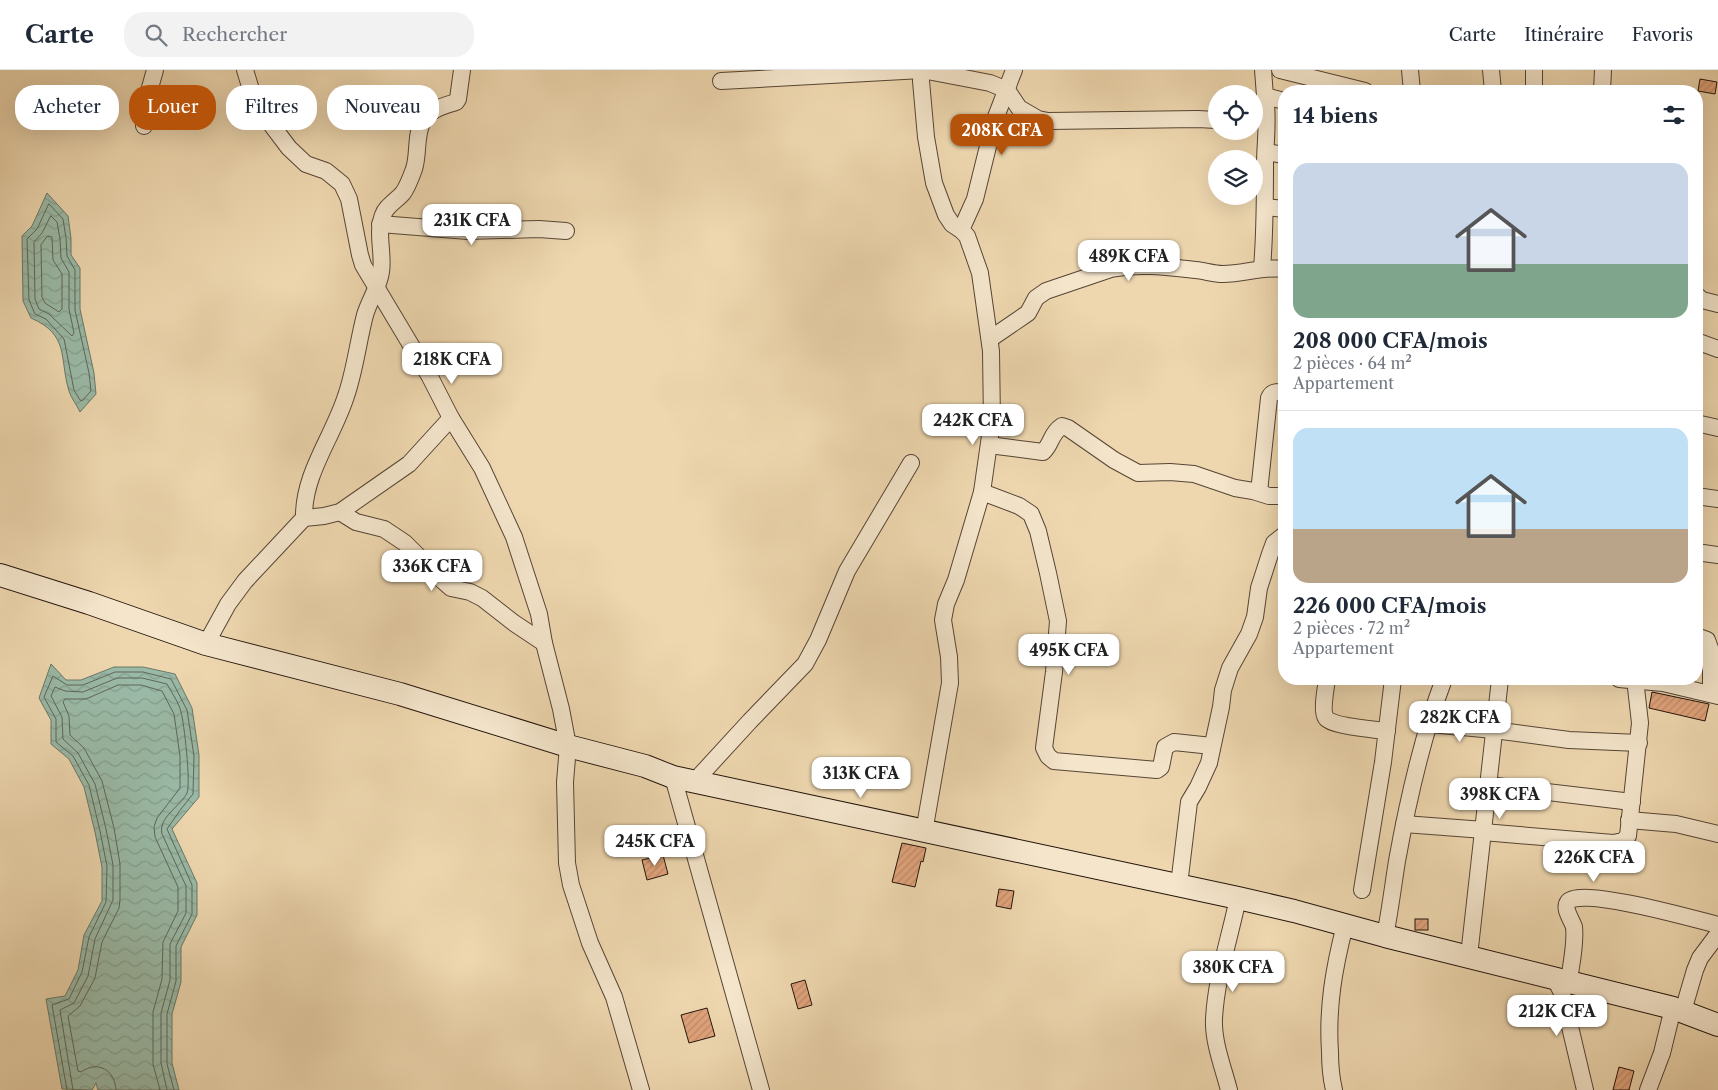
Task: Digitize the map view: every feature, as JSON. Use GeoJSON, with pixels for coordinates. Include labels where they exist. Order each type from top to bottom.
{"type":"FeatureCollection","features":[{"type":"Feature","properties":{"kind":"street"},"geometry":{"type":"LineString","coordinates":[[151,85],[155,70]]}},
{"type":"Feature","properties":{"kind":"street"},"geometry":{"type":"LineString","coordinates":[[245,70],[255,103],[289,148],[306,164],[326,171],[342,184],[349,199],[363,265],[482,468],[514,537],[534,598],[568,746],[565,782],[567,863],[571,885],[594,952],[614,998],[641,1090]]}},
{"type":"Feature","properties":{"kind":"street"},"geometry":{"type":"LineString","coordinates":[[304,518],[307,489],[346,396],[366,314],[381,270],[380,224],[386,209],[404,192],[409,182],[415,165],[423,122],[430,113],[456,102],[458,99],[462,70]]}},
{"type":"Feature","properties":{"kind":"street"},"geometry":{"type":"LineString","coordinates":[[922,70],[921,81],[926,137],[934,183],[946,215],[952,224],[967,236],[980,273],[990,339],[992,422],[982,492],[956,580],[946,604],[943,620],[949,656],[950,683],[924,832]]}},
{"type":"Feature","properties":{"kind":"street"},"geometry":{"type":"LineString","coordinates":[[721,81],[922,70],[990,83],[1007,90],[1019,108],[1038,119],[1048,121],[1208,120]]}},
{"type":"Feature","properties":{"kind":"street"},"geometry":{"type":"LineString","coordinates":[[961,230],[976,199],[994,122],[1014,70]]}},
{"type":"Feature","properties":{"kind":"street"},"geometry":{"type":"LineString","coordinates":[[1263,70],[1266,96],[1263,113]]}},
{"type":"Feature","properties":{"kind":"street"},"geometry":{"type":"LineString","coordinates":[[1280,70],[1341,85]]}},
{"type":"Feature","properties":{"kind":"street"},"geometry":{"type":"LineString","coordinates":[[1410,70],[1411,85]]}},
{"type":"Feature","properties":{"kind":"street"},"geometry":{"type":"LineString","coordinates":[[1491,70],[1492,85]]}},
{"type":"Feature","properties":{"kind":"street"},"geometry":{"type":"LineString","coordinates":[[1534,70],[1534,85]]}},
{"type":"Feature","properties":{"kind":"street"},"geometry":{"type":"LineString","coordinates":[[1602,85],[1603,70]]}},
{"type":"Feature","properties":{"kind":"street"},"geometry":{"type":"LineString","coordinates":[[1266,96],[1278,99]]}},
{"type":"Feature","properties":{"kind":"street"},"geometry":{"type":"LineString","coordinates":[[1262,268],[1266,152],[1263,136]]}},
{"type":"Feature","properties":{"kind":"street"},"geometry":{"type":"LineString","coordinates":[[1266,152],[1278,154]]}},
{"type":"Feature","properties":{"kind":"street"},"geometry":{"type":"LineString","coordinates":[[1265,207],[1278,208]]}},
{"type":"Feature","properties":{"kind":"street"},"geometry":{"type":"LineString","coordinates":[[380,224],[468,231],[539,229],[566,231]]}},
{"type":"Feature","properties":{"kind":"street"},"geometry":{"type":"LineString","coordinates":[[990,339],[1028,313],[1036,298],[1046,291],[1122,266],[1153,266],[1221,274],[1234,274],[1262,268],[1278,269]]}},
{"type":"Feature","properties":{"kind":"street"},"geometry":{"type":"LineString","coordinates":[[1703,300],[1718,304]]}},
{"type":"Feature","properties":{"kind":"street"},"geometry":{"type":"LineString","coordinates":[[1703,344],[1718,349]]}},
{"type":"Feature","properties":{"kind":"street"},"geometry":{"type":"LineString","coordinates":[[1259,492],[1269,398],[1271,394],[1278,392]]}},
{"type":"Feature","properties":{"kind":"street"},"geometry":{"type":"LineString","coordinates":[[206,644],[228,604],[245,581],[304,518],[340,512],[409,464],[451,418]]}},
{"type":"Feature","properties":{"kind":"street"},"geometry":{"type":"LineString","coordinates":[[1703,425],[1718,428]]}},
{"type":"Feature","properties":{"kind":"street"},"geometry":{"type":"LineString","coordinates":[[989,444],[1044,452],[1055,430],[1062,426],[1068,428],[1114,460],[1138,473],[1194,474],[1235,488],[1259,492],[1268,496],[1278,496]]}},
{"type":"Feature","properties":{"kind":"street"},"geometry":{"type":"LineString","coordinates":[[684,780],[750,720],[805,664],[818,640],[847,571],[911,463]]}},
{"type":"Feature","properties":{"kind":"street"},"geometry":{"type":"LineString","coordinates":[[982,492],[1019,506],[1031,514],[1038,531],[1058,621],[1054,672],[1044,748],[1048,756],[1054,761],[1157,770],[1161,767],[1165,748],[1174,742],[1212,746]]}},
{"type":"Feature","properties":{"kind":"street"},"geometry":{"type":"LineString","coordinates":[[1703,497],[1718,499]]}},
{"type":"Feature","properties":{"kind":"street"},"geometry":{"type":"LineString","coordinates":[[340,512],[356,522],[384,529],[406,543],[451,588],[470,592],[482,598],[544,643]]}},
{"type":"Feature","properties":{"kind":"street"},"geometry":{"type":"LineString","coordinates":[[1179,885],[1189,802],[1205,771],[1230,668],[1252,626],[1259,588],[1274,543],[1278,539]]}},
{"type":"Feature","properties":{"kind":"street"},"geometry":{"type":"LineString","coordinates":[[1703,553],[1718,555]]}},
{"type":"Feature","properties":{"kind":"street"},"geometry":{"type":"LineString","coordinates":[[0,575],[89,603],[206,644],[400,694],[568,746],[645,766],[684,780],[1238,898],[1678,1009],[1718,1025]]}},
{"type":"Feature","properties":{"kind":"street"},"geometry":{"type":"LineString","coordinates":[[1672,685],[1715,695],[1711,647],[1707,640],[1703,639]]}},
{"type":"Feature","properties":{"kind":"street"},"geometry":{"type":"LineString","coordinates":[[1326,685],[1324,705],[1326,719],[1338,724],[1388,731]]}},
{"type":"Feature","properties":{"kind":"street"},"geometry":{"type":"LineString","coordinates":[[1362,890],[1388,731],[1392,685]]}},
{"type":"Feature","properties":{"kind":"street"},"geometry":{"type":"LineString","coordinates":[[1385,936],[1404,824],[1415,777],[1442,685]]}},
{"type":"Feature","properties":{"kind":"street"},"geometry":{"type":"LineString","coordinates":[[1469,956],[1499,685]]}},
{"type":"Feature","properties":{"kind":"street"},"geometry":{"type":"LineString","coordinates":[[1404,824],[1618,843],[1628,837],[1639,743],[1640,723],[1636,685]]}},
{"type":"Feature","properties":{"kind":"street"},"geometry":{"type":"LineString","coordinates":[[1430,724],[1569,740],[1639,743]]}},
{"type":"Feature","properties":{"kind":"street"},"geometry":{"type":"LineString","coordinates":[[684,780],[761,1090]]}},
{"type":"Feature","properties":{"kind":"street"},"geometry":{"type":"LineString","coordinates":[[1488,785],[1632,802]]}},
{"type":"Feature","properties":{"kind":"street"},"geometry":{"type":"LineString","coordinates":[[1629,820],[1676,824],[1718,834]]}},
{"type":"Feature","properties":{"kind":"street"},"geometry":{"type":"LineString","coordinates":[[1229,1090],[1216,1039],[1214,1019],[1219,982],[1238,898]]}},
{"type":"Feature","properties":{"kind":"street"},"geometry":{"type":"LineString","coordinates":[[1585,1090],[1564,1001],[1561,979],[1574,929],[1567,906],[1569,901],[1572,899],[1592,898],[1631,903],[1718,925]]}},
{"type":"Feature","properties":{"kind":"street"},"geometry":{"type":"LineString","coordinates":[[1334,1090],[1330,1066],[1329,1022],[1335,963],[1345,925]]}},
{"type":"Feature","properties":{"kind":"street"},"geometry":{"type":"LineString","coordinates":[[1648,1090],[1678,1009],[1700,958],[1718,934]]}},
{"type":"Feature","properties":{"kind":"water"},"geometry":{"type":"Polygon","coordinates":[[[47,193],[68,216],[71,255],[80,268],[80,309],[94,373],[96,394],[80,412],[69,391],[58,340],[52,332],[31,318],[23,301],[22,236],[32,226],[47,193]]]}},
{"type":"Feature","properties":{"kind":"water"},"geometry":{"type":"Polygon","coordinates":[[[51,664],[66,680],[81,680],[114,667],[143,667],[175,674],[192,708],[199,755],[199,797],[172,829],[197,883],[197,915],[181,947],[181,982],[172,1014],[172,1063],[179,1090],[98,1090],[96,1083],[92,1090],[62,1089],[46,999],[65,996],[78,970],[84,935],[102,901],[102,867],[84,787],[69,759],[51,744],[51,720],[39,698],[51,664]]]}},
{"type":"Feature","properties":{"kind":"building"},"geometry":{"type":"Polygon","coordinates":[[[1700,79],[1717,82],[1715,94],[1703,92],[1703,85],[1699,85],[1700,79]]]}},
{"type":"Feature","properties":{"kind":"building"},"geometry":{"type":"Polygon","coordinates":[[[1652,692],[1709,704],[1705,721],[1649,708],[1652,692]]]}},
{"type":"Feature","properties":{"kind":"building"},"geometry":{"type":"Polygon","coordinates":[[[902,843],[926,848],[915,887],[892,882],[902,843]]]}},
{"type":"Feature","properties":{"kind":"building"},"geometry":{"type":"Polygon","coordinates":[[[663,855],[668,874],[647,880],[642,860],[663,855]]]}},
{"type":"Feature","properties":{"kind":"building"},"geometry":{"type":"Polygon","coordinates":[[[999,889],[1014,891],[1011,909],[996,906],[999,889]]]}},
{"type":"Feature","properties":{"kind":"building"},"geometry":{"type":"Polygon","coordinates":[[[1415,919],[1428,919],[1428,930],[1415,930],[1415,919]]]}},
{"type":"Feature","properties":{"kind":"building"},"geometry":{"type":"Polygon","coordinates":[[[805,980],[812,1005],[798,1009],[791,984],[805,980]]]}},
{"type":"Feature","properties":{"kind":"building"},"geometry":{"type":"Polygon","coordinates":[[[707,1008],[715,1036],[689,1043],[681,1015],[707,1008]]]}},
{"type":"Feature","properties":{"kind":"building"},"geometry":{"type":"Polygon","coordinates":[[[1619,1067],[1634,1071],[1629,1090],[1613,1090],[1619,1067]]]}}]}
